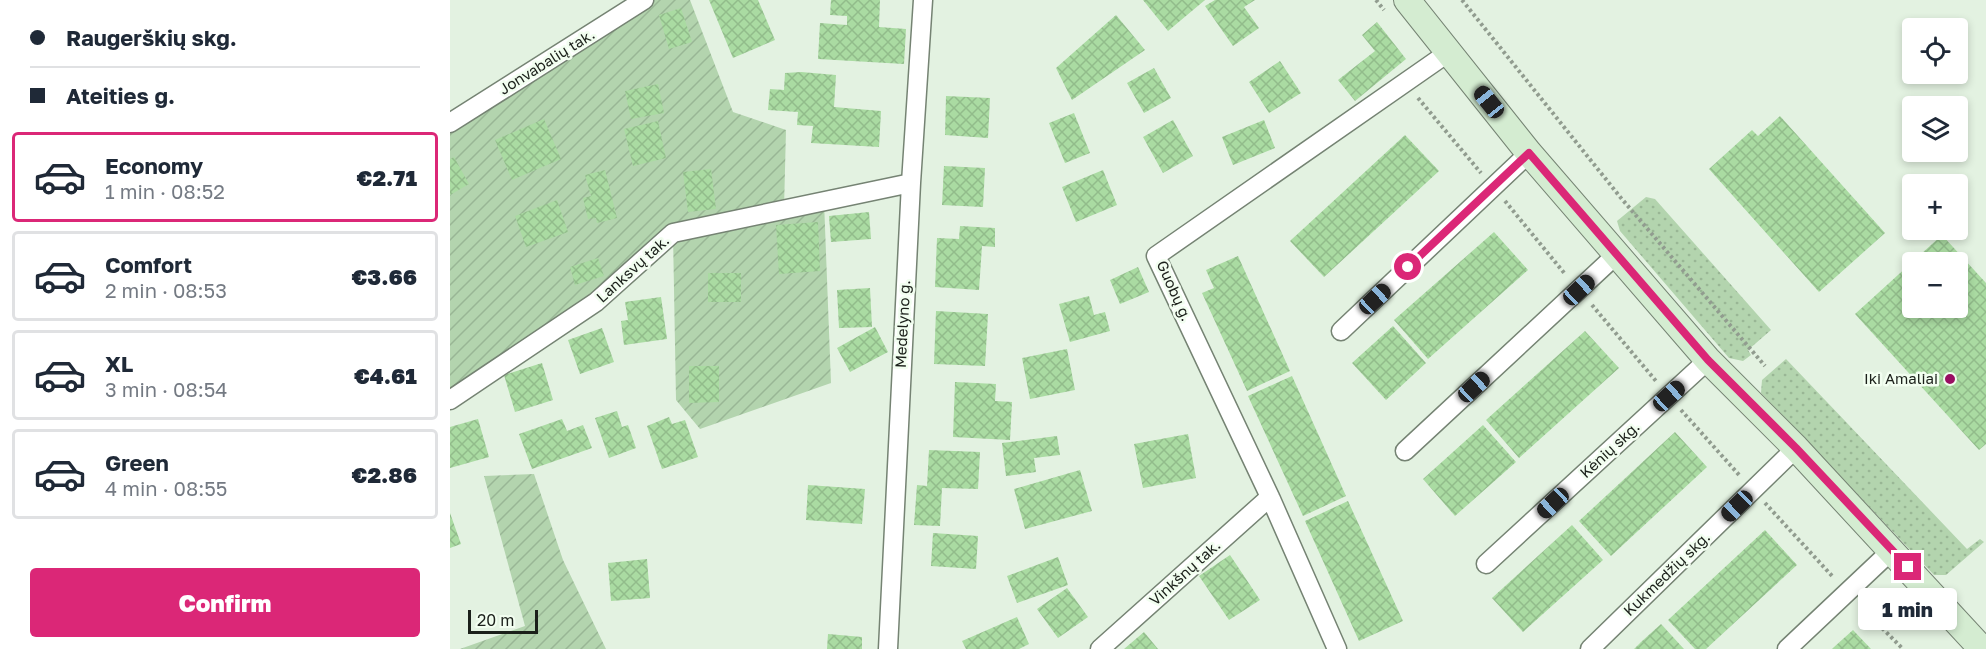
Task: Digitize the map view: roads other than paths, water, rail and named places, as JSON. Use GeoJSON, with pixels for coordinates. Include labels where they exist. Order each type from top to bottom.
{"type":"FeatureCollection","features":[{"type":"Feature","properties":{"kind":"street","name":"Jonvabalių tak."},"geometry":{"type":"LineString","coordinates":[[450,123],[644,0]]}},
{"type":"Feature","properties":{"kind":"street","name":"Medelyno g."},"geometry":{"type":"LineString","coordinates":[[888,649],[911,183],[923,0]]}},
{"type":"Feature","properties":{"kind":"street"},"geometry":{"type":"LineString","coordinates":[[1407,0],[1529,153],[1708,360],[1796,448],[1982,649]]}},
{"type":"Feature","properties":{"kind":"street","name":"Guobų g."},"geometry":{"type":"LineString","coordinates":[[1337,649],[1270,497],[1156,256],[1449,52]]}},
{"type":"Feature","properties":{"kind":"street"},"geometry":{"type":"LineString","coordinates":[[1341,331],[1529,153]]}},
{"type":"Feature","properties":{"kind":"street","name":"Lanksvų tak."},"geometry":{"type":"LineString","coordinates":[[450,400],[596,302],[673,232],[911,183]]}},
{"type":"Feature","properties":{"kind":"street"},"geometry":{"type":"LineString","coordinates":[[1405,451],[1616,255]]}},
{"type":"Feature","properties":{"kind":"street","name":"Kėnių skg."},"geometry":{"type":"LineString","coordinates":[[1486,564],[1708,360]]}},
{"type":"Feature","properties":{"kind":"street","name":"Kukmedžių skg."},"geometry":{"type":"LineString","coordinates":[[1590,649],[1796,448]]}},
{"type":"Feature","properties":{"kind":"street","name":"Vinkšnų tak."},"geometry":{"type":"LineString","coordinates":[[1100,649],[1270,497]]}},
{"type":"Feature","properties":{"kind":"street"},"geometry":{"type":"LineString","coordinates":[[1787,649],[1892,550]]}},
{"type":"Feature","properties":{"kind":"place","name":"Iki Amaliai"},"geometry":{"type":"Point","coordinates":[1950,379]}}]}
